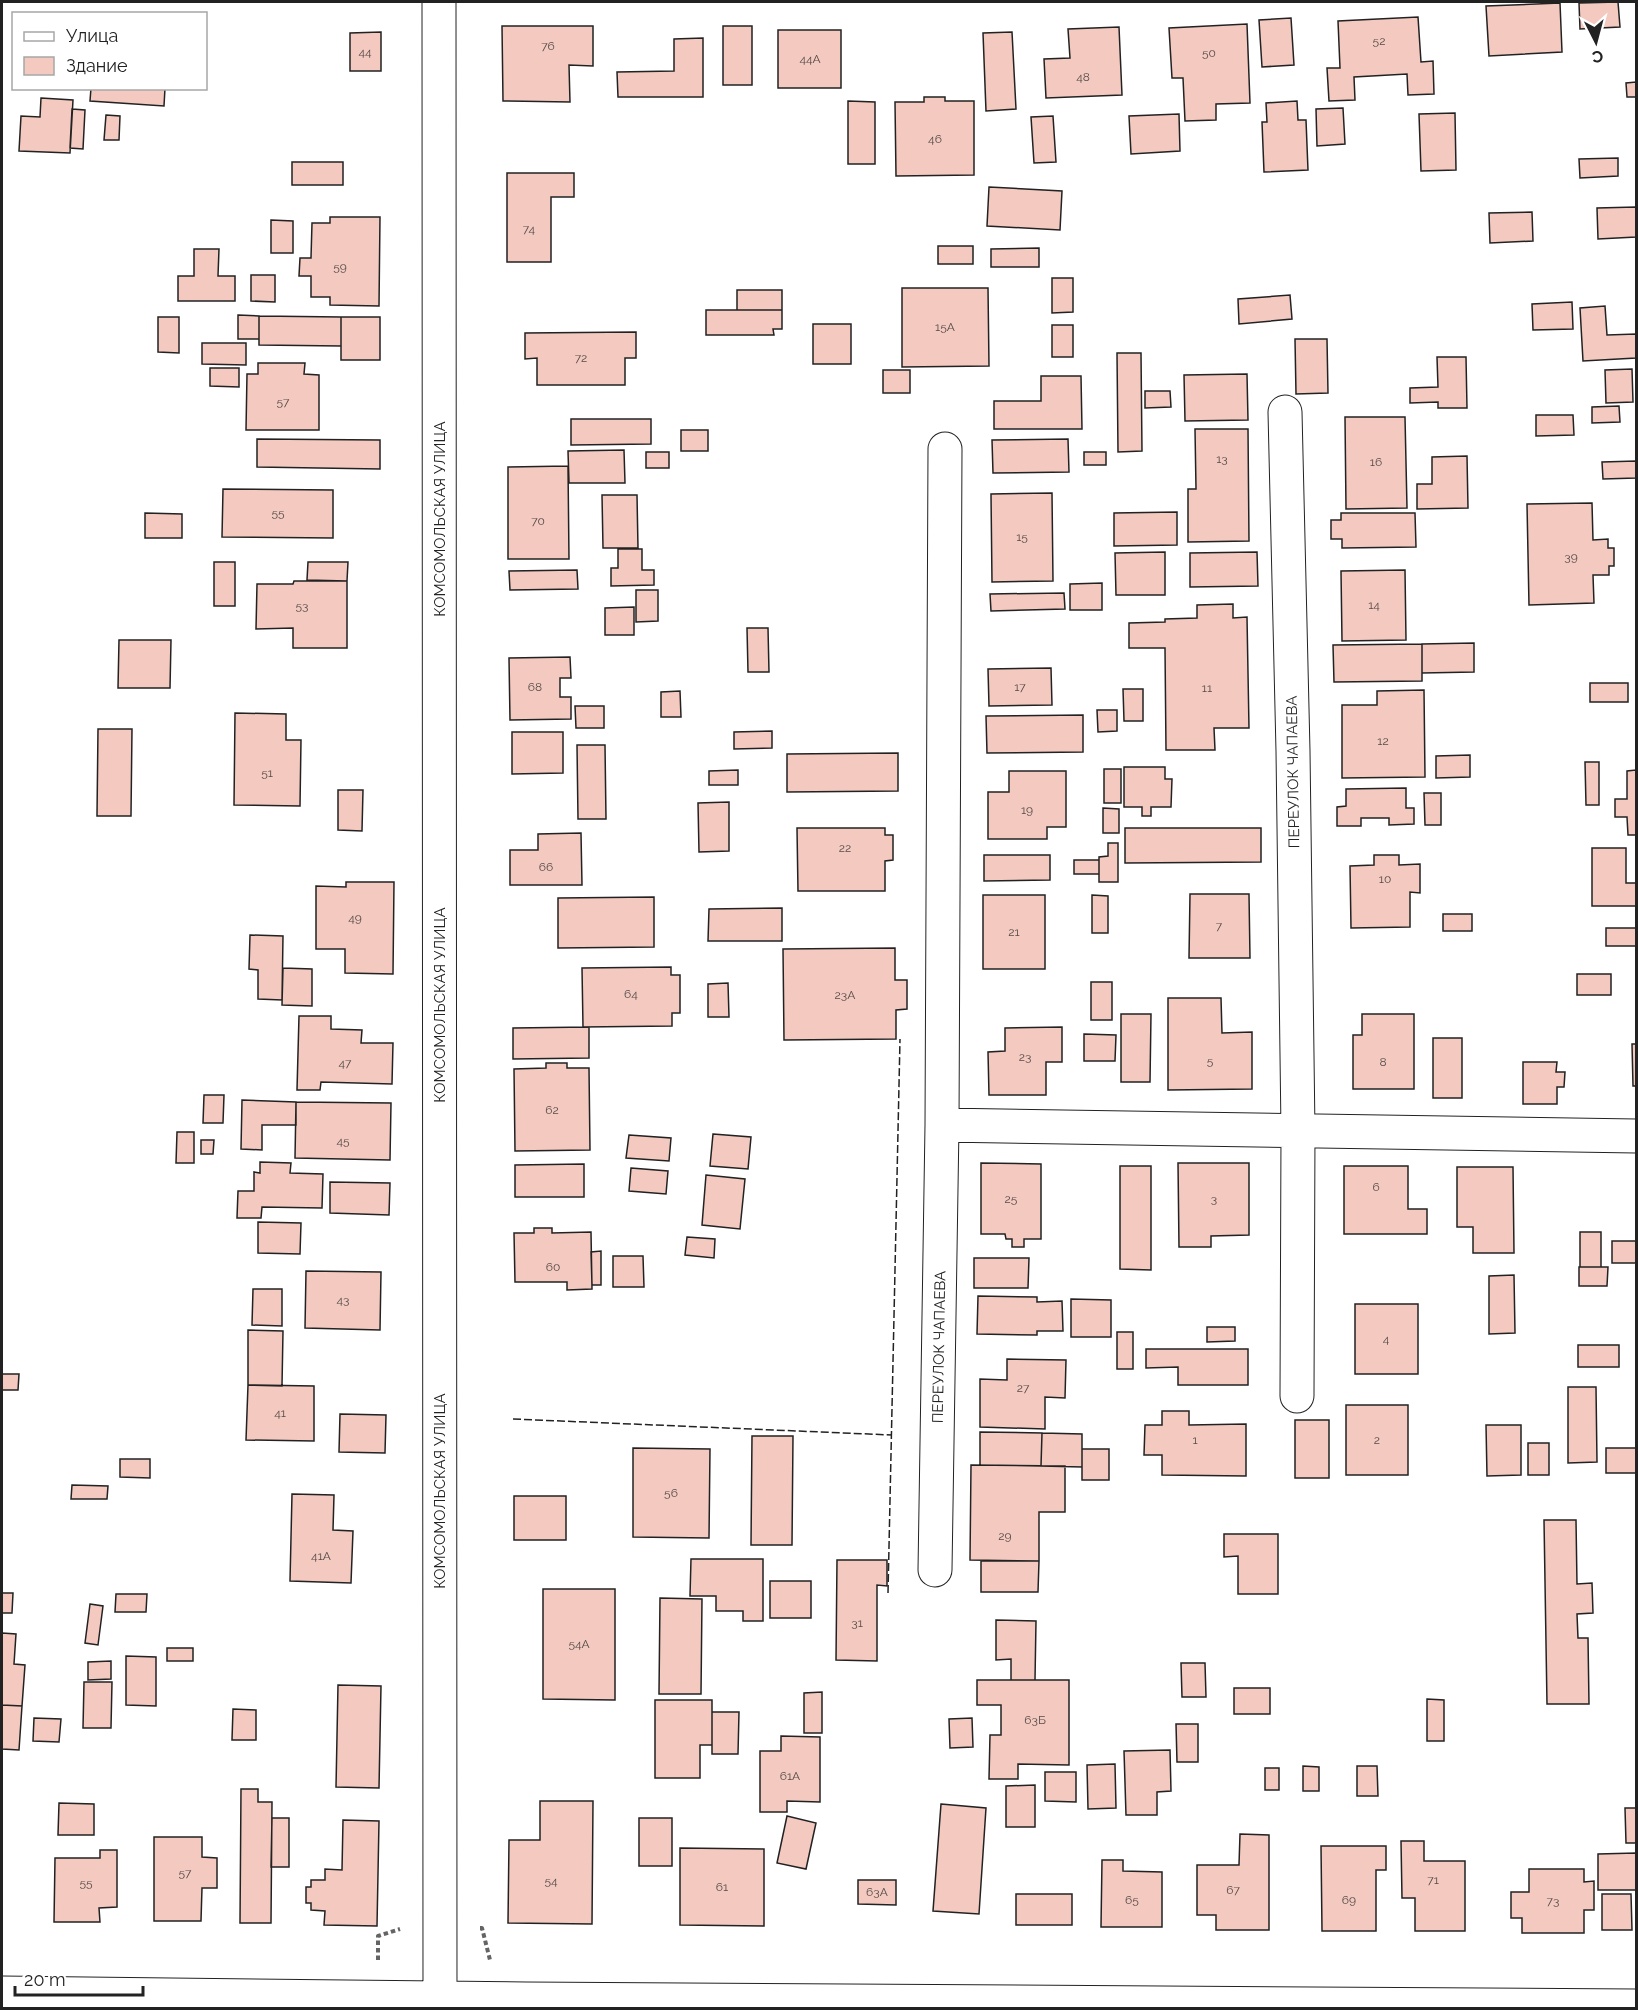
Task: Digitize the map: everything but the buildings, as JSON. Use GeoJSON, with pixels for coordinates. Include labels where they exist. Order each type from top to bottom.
{"type":"FeatureCollection","features":[{"type":"Feature","properties":{"kind":"street","name":"КОМСОМОЛЬСКАЯ УЛИЦА"},"geometry":{"type":"LineString","coordinates":[[439,2],[440,2003]]}},
{"type":"Feature","properties":{"kind":"street","name":"ПЕРЕУЛОК ЧАПАЕВА"},"geometry":{"type":"LineString","coordinates":[[1285,412],[1293,751],[1298,1131],[1297,1396]]}},
{"type":"Feature","properties":{"kind":"street","name":"ПЕРЕУЛОК ЧАПАЕВА"},"geometry":{"type":"LineString","coordinates":[[935,1570],[942,1125],[945,449]]}},
{"type":"Feature","properties":{"kind":"street"},"geometry":{"type":"LineString","coordinates":[[942,1125],[1636,1136]]}},
{"type":"Feature","properties":{"kind":"street"},"geometry":{"type":"LineString","coordinates":[[2,1993],[440,2003],[1636,2006]]}},
{"type":"Feature","properties":{"kind":"fence"},"geometry":{"type":"LineString","coordinates":[[888,1593],[900,1039]]}},
{"type":"Feature","properties":{"kind":"fence"},"geometry":{"type":"LineString","coordinates":[[513,1419],[892,1435]]}}]}
